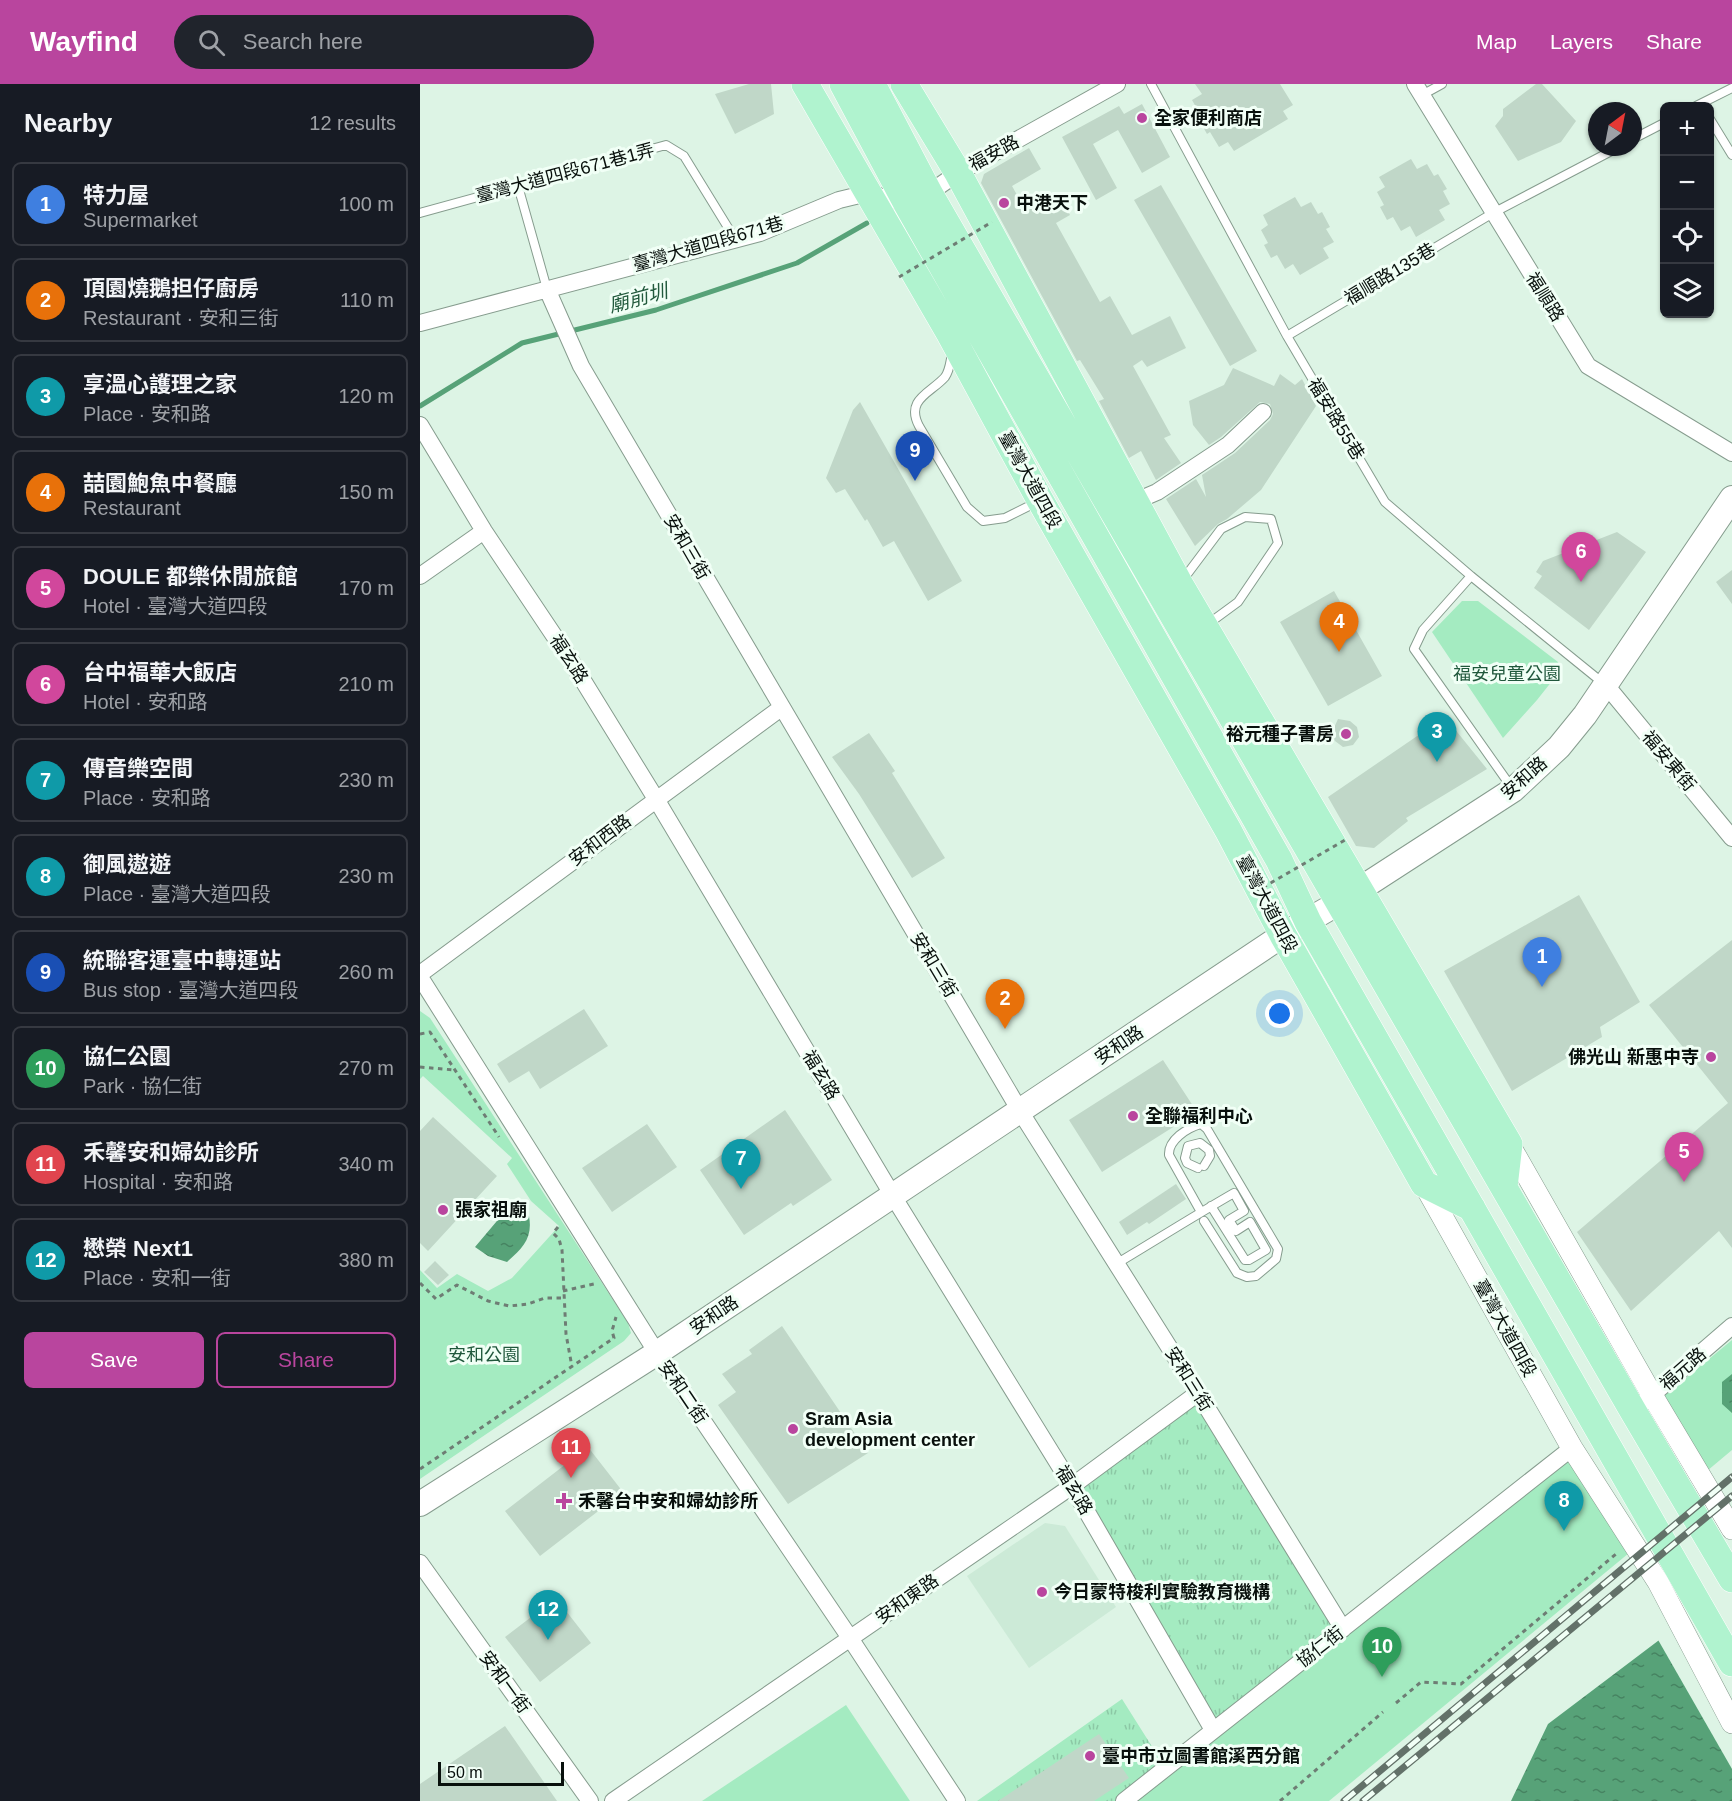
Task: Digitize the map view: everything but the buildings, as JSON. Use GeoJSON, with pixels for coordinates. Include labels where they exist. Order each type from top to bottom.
{"type":"FeatureCollection","features":[{"type":"Feature","properties":{"kind":"main road","name":"臺灣大道四段"},"geometry":{"type":"LineString","coordinates":[[805,84],[950,334],[1040,500],[1228,831],[1283,935],[1424,1185]]}},
{"type":"Feature","properties":{"kind":"main road","name":"臺灣大道四段"},"geometry":{"type":"LineString","coordinates":[[843,84],[918,199],[1349,896],[1509,1144]]}},
{"type":"Feature","properties":{"kind":"main road","name":"臺灣大道四段"},"geometry":{"type":"LineString","coordinates":[[872,84],[918,199],[1273,849],[1308,922],[1732,1663]]}},
{"type":"Feature","properties":{"kind":"main road","name":"臺灣大道四段"},"geometry":{"type":"LineString","coordinates":[[904,84],[958,173],[1504,1187],[1725,1533],[1732,1579]]}},
{"type":"Feature","properties":{"kind":"main road","name":"安和路"},"geometry":{"type":"LineString","coordinates":[[420,1504],[657,1353],[1283,935],[1308,922],[1513,790],[1559,747],[1585,715],[1732,498]]}},
{"type":"Feature","properties":{"kind":"main road"},"geometry":{"type":"LineString","coordinates":[[1504,1187],[1509,1144]]}},
{"type":"Feature","properties":{"kind":"main road"},"geometry":{"type":"LineString","coordinates":[[1424,1185],[1472,1208]]}},
{"type":"Feature","properties":{"kind":"street","name":"福安路"},"geometry":{"type":"LineString","coordinates":[[918,199],[958,173],[1117,84]]}},
{"type":"Feature","properties":{"kind":"street","name":"福順路"},"geometry":{"type":"LineString","coordinates":[[1418,89],[1588,366],[1732,453]]}},
{"type":"Feature","properties":{"kind":"street"},"geometry":{"type":"LineString","coordinates":[[868,194],[918,199]]}},
{"type":"Feature","properties":{"kind":"street","name":"臺灣大道四段671巷"},"geometry":{"type":"LineString","coordinates":[[420,323],[760,233],[839,200],[868,194]]}},
{"type":"Feature","properties":{"kind":"street","name":"安和三街"},"geometry":{"type":"LineString","coordinates":[[547,289],[581,366],[1020,1111],[1198,1393],[1343,1629]]}},
{"type":"Feature","properties":{"kind":"street"},"geometry":{"type":"LineString","coordinates":[[1136,501],[1157,492],[1228,445],[1263,412]]}},
{"type":"Feature","properties":{"kind":"street","name":"福玄路"},"geometry":{"type":"LineString","coordinates":[[420,425],[484,531],[571,661],[656,799],[893,1196],[1072,1486],[1213,1730]]}},
{"type":"Feature","properties":{"kind":"street"},"geometry":{"type":"LineString","coordinates":[[420,576],[484,531]]}},
{"type":"Feature","properties":{"kind":"street","name":"福安東街"},"geometry":{"type":"LineString","coordinates":[[1606,685],[1732,838]]}},
{"type":"Feature","properties":{"kind":"street","name":"安和西路"},"geometry":{"type":"LineString","coordinates":[[420,976],[656,799],[782,708]]}},
{"type":"Feature","properties":{"kind":"street","name":"安和二街"},"geometry":{"type":"LineString","coordinates":[[420,976],[657,1353],[957,1801]]}},
{"type":"Feature","properties":{"kind":"street","name":"臺灣大道四段"},"geometry":{"type":"LineString","coordinates":[[1509,1144],[1643,1403]]}},
{"type":"Feature","properties":{"kind":"street","name":"臺灣大道四段"},"geometry":{"type":"LineString","coordinates":[[1424,1185],[1572,1448],[1658,1582],[1732,1723]]}},
{"type":"Feature","properties":{"kind":"street","name":"福元路"},"geometry":{"type":"LineString","coordinates":[[1643,1403],[1732,1326]]}},
{"type":"Feature","properties":{"kind":"street","name":"安和東路"},"geometry":{"type":"LineString","coordinates":[[613,1801],[1072,1486],[1198,1393]]}},
{"type":"Feature","properties":{"kind":"street","name":"協仁街"},"geometry":{"type":"LineString","coordinates":[[1124,1801],[1572,1448]]}},
{"type":"Feature","properties":{"kind":"street","name":"安和一街"},"geometry":{"type":"LineString","coordinates":[[420,1563],[590,1801]]}},
{"type":"Feature","properties":{"kind":"lane","name":"福安路55巷"},"geometry":{"type":"LineString","coordinates":[[1151,84],[1287,336],[1385,502],[1471,576],[1606,685]]}},
{"type":"Feature","properties":{"kind":"lane"},"geometry":{"type":"LineString","coordinates":[[1418,89],[1442,84]]}},
{"type":"Feature","properties":{"kind":"lane"},"geometry":{"type":"LineString","coordinates":[[1707,102],[1732,88]]}},
{"type":"Feature","properties":{"kind":"lane"},"geometry":{"type":"LineString","coordinates":[[1642,135],[1660,126]]}},
{"type":"Feature","properties":{"kind":"lane"},"geometry":{"type":"LineString","coordinates":[[1714,126],[1732,155]]}},
{"type":"Feature","properties":{"kind":"lane","name":"臺灣大道四段671巷1弄"},"geometry":{"type":"LineString","coordinates":[[420,213],[666,145],[684,156],[735,239]]}},
{"type":"Feature","properties":{"kind":"lane","name":"福順路135巷"},"geometry":{"type":"LineString","coordinates":[[1287,336],[1493,213],[1602,156]]}},
{"type":"Feature","properties":{"kind":"lane"},"geometry":{"type":"LineString","coordinates":[[518,186],[547,289]]}},
{"type":"Feature","properties":{"kind":"lane"},"geometry":{"type":"LineString","coordinates":[[950,334],[952,351],[949,369],[918,402],[915,414],[919,426],[967,507],[983,521],[1005,518],[1040,500]]}},
{"type":"Feature","properties":{"kind":"lane"},"geometry":{"type":"LineString","coordinates":[[1179,583],[1186,577],[1221,529],[1245,517],[1271,519],[1278,543],[1238,603],[1204,627]]}},
{"type":"Feature","properties":{"kind":"lane"},"geometry":{"type":"LineString","coordinates":[[1471,576],[1423,630],[1414,649],[1513,790]]}},
{"type":"Feature","properties":{"kind":"lane"},"geometry":{"type":"LineString","coordinates":[[1201,1124],[1207,1129],[1278,1249],[1276,1259],[1256,1276],[1247,1277],[1237,1273],[1202,1216],[1169,1155],[1173,1141],[1201,1124]]}},
{"type":"Feature","properties":{"kind":"lane"},"geometry":{"type":"LineString","coordinates":[[1116,1264],[1202,1216],[1211,1206],[1234,1193],[1244,1211],[1229,1220],[1236,1231],[1250,1222],[1266,1250],[1245,1260],[1211,1206]]}},
{"type":"Feature","properties":{"kind":"path"},"geometry":{"type":"LineString","coordinates":[[900,277],[992,222]]}},
{"type":"Feature","properties":{"kind":"path"},"geometry":{"type":"LineString","coordinates":[[1255,892],[1345,840]]}},
{"type":"Feature","properties":{"kind":"path"},"geometry":{"type":"LineString","coordinates":[[420,1034],[430,1032],[504,1145]]}},
{"type":"Feature","properties":{"kind":"path"},"geometry":{"type":"LineString","coordinates":[[420,1067],[454,1070]]}},
{"type":"Feature","properties":{"kind":"path"},"geometry":{"type":"LineString","coordinates":[[559,1226],[553,1233],[559,1239],[562,1250],[566,1334],[572,1367]]}},
{"type":"Feature","properties":{"kind":"path"},"geometry":{"type":"LineString","coordinates":[[420,1283],[436,1299],[457,1285],[488,1301],[509,1306],[528,1304],[545,1298],[564,1298]]}},
{"type":"Feature","properties":{"kind":"path"},"geometry":{"type":"LineString","coordinates":[[563,1291],[595,1284]]}},
{"type":"Feature","properties":{"kind":"path"},"geometry":{"type":"LineString","coordinates":[[420,1469],[614,1338],[612,1323],[616,1318],[611,1309]]}},
{"type":"Feature","properties":{"kind":"path"},"geometry":{"type":"LineString","coordinates":[[1396,1703],[1421,1682],[1461,1684],[1616,1554]]}},
{"type":"Feature","properties":{"kind":"path"},"geometry":{"type":"LineString","coordinates":[[1280,1801],[1383,1712]]}},
{"type":"Feature","properties":{"kind":"shaded area","name":"今日蒙特梭利實驗教育機構"},"geometry":{"type":"Polygon","coordinates":[[[1045,1523],[1065,1526],[1116,1607],[1029,1668],[967,1576],[1045,1523]]]}},
{"type":"Feature","properties":{"kind":"green space","name":"福安兒童公園"},"geometry":{"type":"Polygon","coordinates":[[[1462,601],[1478,601],[1558,662],[1560,671],[1503,738],[1432,632],[1462,601]]]}},
{"type":"Feature","properties":{"kind":"green space","name":"安和公園"},"geometry":{"type":"Polygon","coordinates":[[[420,1011],[430,1018],[628,1323],[631,1333],[624,1341],[420,1479],[420,1270],[437,1288],[457,1274],[488,1291],[512,1278],[559,1226],[531,1201],[507,1164],[512,1158],[423,1076],[420,1079],[420,1011]]]}},
{"type":"Feature","properties":{"kind":"green space"},"geometry":{"type":"Polygon","coordinates":[[[1732,1340],[1732,1450],[1701,1476],[1658,1401],[1732,1340]]]}},
{"type":"Feature","properties":{"kind":"green space"},"geometry":{"type":"Polygon","coordinates":[[[1197,1404],[1334,1627],[1216,1721],[1081,1490],[1197,1404]]]}},
{"type":"Feature","properties":{"kind":"green space"},"geometry":{"type":"Polygon","coordinates":[[[1569,1454],[1629,1553],[1329,1801],[1127,1801],[1569,1454]]]}},
{"type":"Feature","properties":{"kind":"green space"},"geometry":{"type":"Polygon","coordinates":[[[1122,1699],[1163,1764],[1116,1801],[977,1801],[1122,1699]]]}},
{"type":"Feature","properties":{"kind":"green space"},"geometry":{"type":"Polygon","coordinates":[[[846,1705],[910,1801],[702,1801],[846,1705]]]}},
{"type":"Feature","properties":{"kind":"water"},"geometry":{"type":"Polygon","coordinates":[[[512,1203],[529,1216],[530,1230],[526,1242],[507,1262],[488,1256],[475,1247],[512,1203]]]}},
{"type":"Feature","properties":{"kind":"water"},"geometry":{"type":"Polygon","coordinates":[[[1732,1374],[1732,1413],[1722,1404],[1722,1382],[1732,1374]]]}},
{"type":"Feature","properties":{"kind":"water"},"geometry":{"type":"Polygon","coordinates":[[[1732,1585],[1732,1801],[1511,1801],[1548,1724],[1732,1585]]]}},
{"type":"Feature","properties":{"kind":"pier"},"geometry":{"type":"Polygon","coordinates":[[[1732,1582],[1732,1769],[1657,1638],[1732,1582]]]}},
{"type":"Feature","properties":{"kind":"waterway","name":"廟前圳"},"geometry":{"type":"LineString","coordinates":[[420,406],[522,343],[656,310],[797,263],[867,223]]}},
{"type":"Feature","properties":{"kind":"railway"},"geometry":{"type":"LineString","coordinates":[[1344,1801],[1732,1477]]}},
{"type":"Feature","properties":{"kind":"railway"},"geometry":{"type":"LineString","coordinates":[[1363,1801],[1732,1496]]}},
{"type":"Feature","properties":{"kind":"place","name":"全家便利商店"},"geometry":{"type":"Point","coordinates":[1142,118]}},
{"type":"Feature","properties":{"kind":"place","name":"中港天下"},"geometry":{"type":"Point","coordinates":[1004,203]}},
{"type":"Feature","properties":{"kind":"place","name":"統聯客運臺中轉運站"},"geometry":{"type":"Point","coordinates":[915,481]}},
{"type":"Feature","properties":{"kind":"place","name":"台中福華大飯店"},"geometry":{"type":"Point","coordinates":[1581,582]}},
{"type":"Feature","properties":{"kind":"place","name":"喆園鮑魚中餐廳"},"geometry":{"type":"Point","coordinates":[1339,652]}},
{"type":"Feature","properties":{"kind":"place","name":"裕元種子書房"},"geometry":{"type":"Point","coordinates":[1346,734]}},
{"type":"Feature","properties":{"kind":"place","name":"享溫心護理之家"},"geometry":{"type":"Point","coordinates":[1437,762]}},
{"type":"Feature","properties":{"kind":"place","name":"特力屋"},"geometry":{"type":"Point","coordinates":[1542,987]}},
{"type":"Feature","properties":{"kind":"place","name":"頂園燒鵝担仔廚房"},"geometry":{"type":"Point","coordinates":[1005,1029]}},
{"type":"Feature","properties":{"kind":"place","name":"佛光山 新惠中寺"},"geometry":{"type":"Point","coordinates":[1711,1057]}},
{"type":"Feature","properties":{"kind":"place","name":"全聯福利中心"},"geometry":{"type":"Point","coordinates":[1133,1116]}},
{"type":"Feature","properties":{"kind":"place","name":"DOULE 都樂休閒旅館"},"geometry":{"type":"Point","coordinates":[1684,1182]}},
{"type":"Feature","properties":{"kind":"place","name":"傳音樂空間"},"geometry":{"type":"Point","coordinates":[741,1189]}},
{"type":"Feature","properties":{"kind":"place","name":"張家祖廟"},"geometry":{"type":"Point","coordinates":[443,1210]}},
{"type":"Feature","properties":{"kind":"place","name":"Sram Asia development center"},"geometry":{"type":"Point","coordinates":[793,1429]}},
{"type":"Feature","properties":{"kind":"place","name":"禾馨安和婦幼診所"},"geometry":{"type":"Point","coordinates":[571,1478]}},
{"type":"Feature","properties":{"kind":"place","name":"禾馨台中安和婦幼診所"},"geometry":{"type":"Point","coordinates":[564,1501]}},
{"type":"Feature","properties":{"kind":"place","name":"御風遨遊"},"geometry":{"type":"Point","coordinates":[1564,1531]}},
{"type":"Feature","properties":{"kind":"place","name":"今日蒙特梭利實驗教育機構"},"geometry":{"type":"Point","coordinates":[1042,1592]}},
{"type":"Feature","properties":{"kind":"place","name":"懋榮 Next1"},"geometry":{"type":"Point","coordinates":[548,1640]}},
{"type":"Feature","properties":{"kind":"place","name":"協仁公園"},"geometry":{"type":"Point","coordinates":[1382,1677]}},
{"type":"Feature","properties":{"kind":"place","name":"臺中市立圖書館溪西分館"},"geometry":{"type":"Point","coordinates":[1090,1756]}}]}
